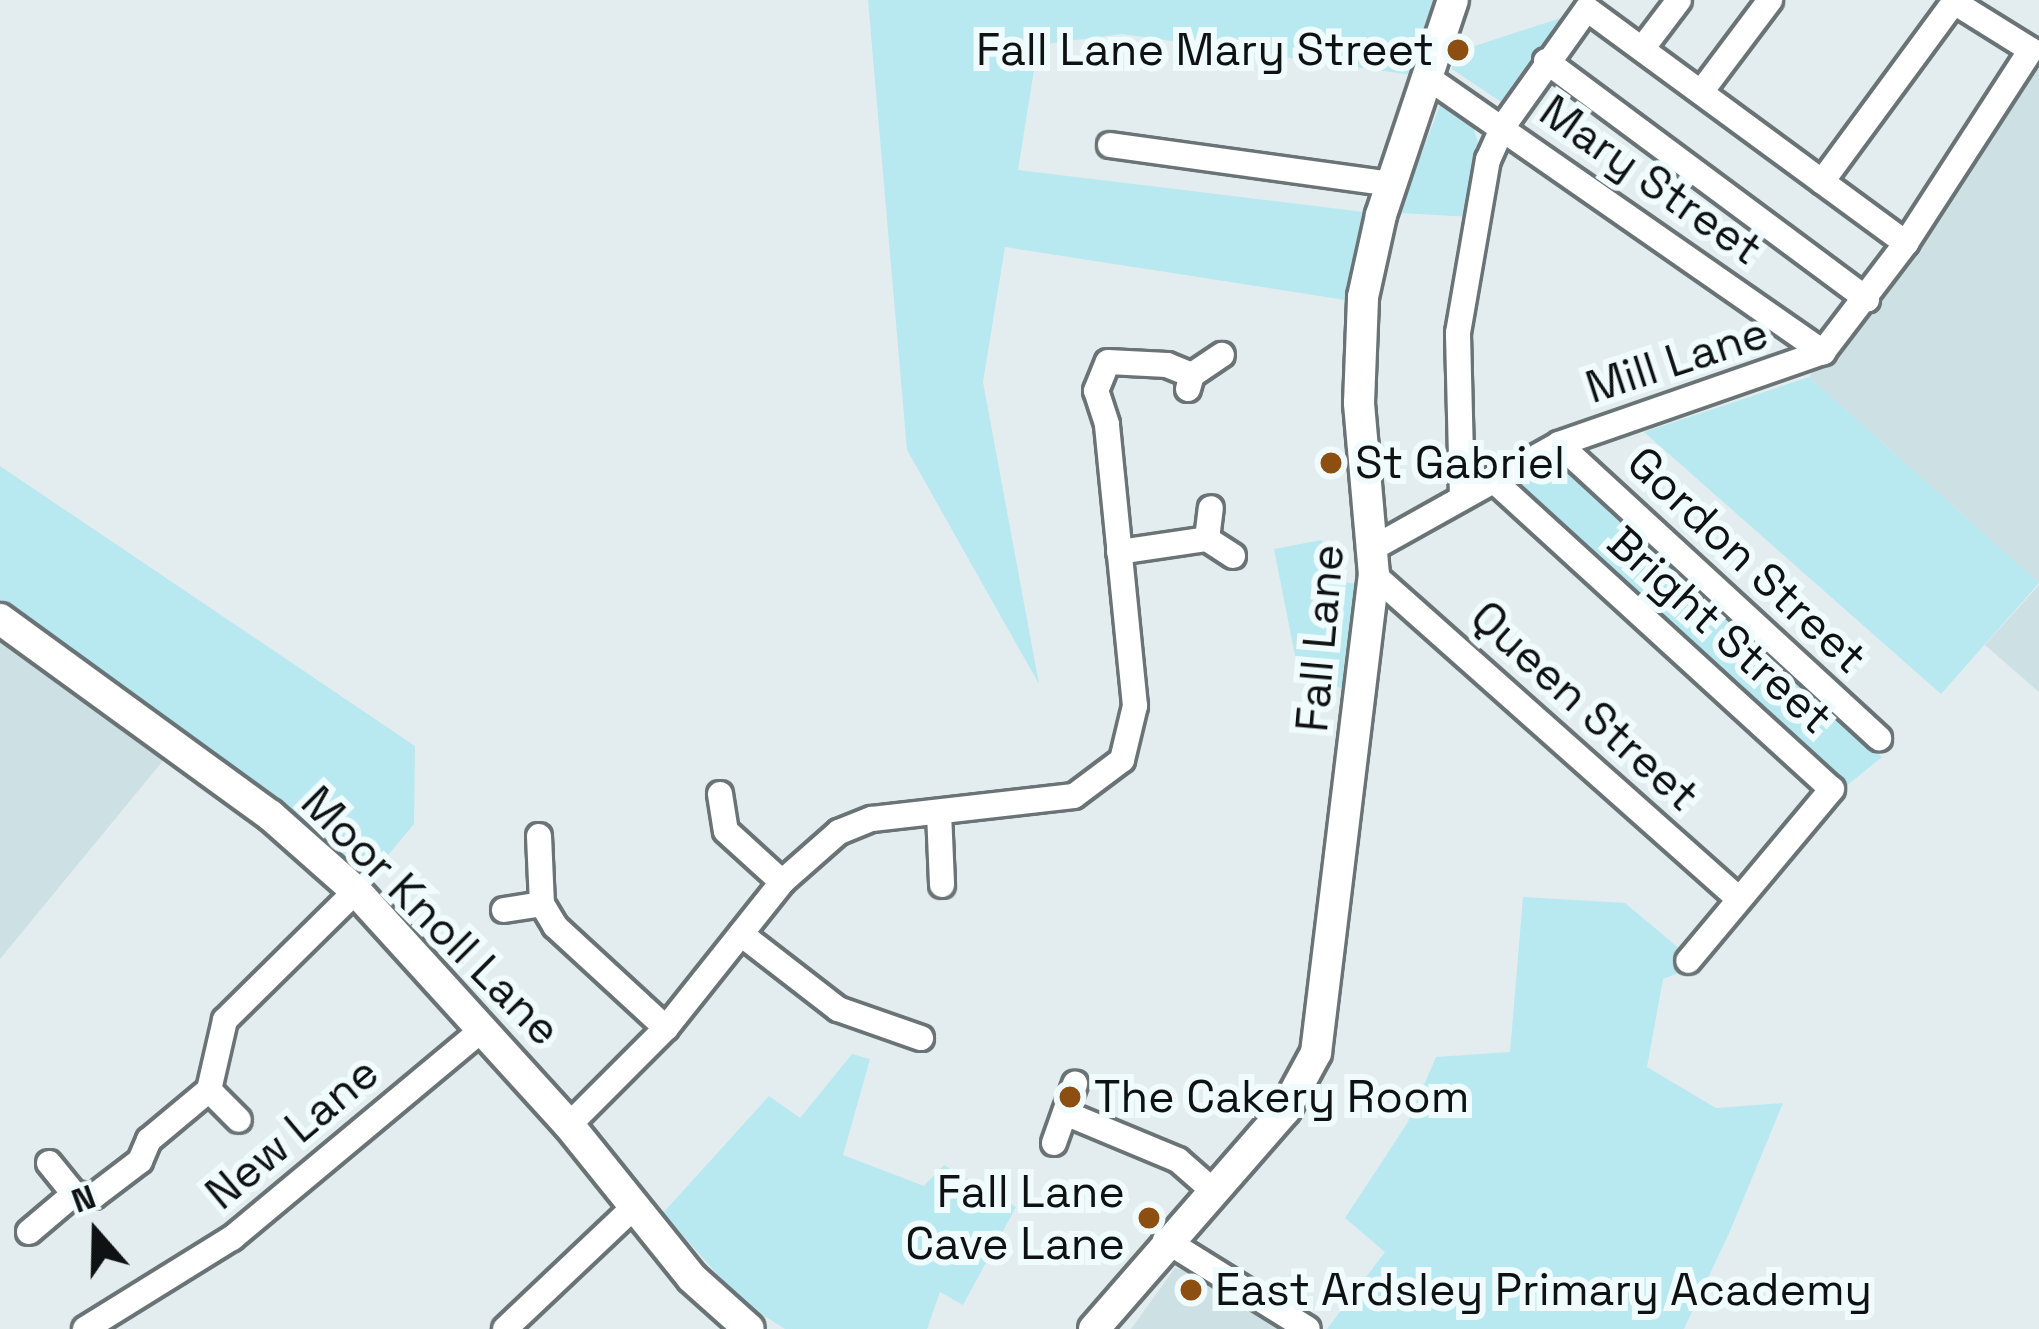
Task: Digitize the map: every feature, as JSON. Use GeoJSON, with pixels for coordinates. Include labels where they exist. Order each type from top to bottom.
{"type":"FeatureCollection","features":[{"type":"Feature","properties":{"kind":"street","name":"Fall Lane"},"geometry":{"type":"LineString","coordinates":[[1094,1329],[1165,1240],[1285,1110],[1316,1053],[1374,561],[1359,344],[1391,184],[1453,0]]}},
{"type":"Feature","properties":{"kind":"street"},"geometry":{"type":"LineString","coordinates":[[1642,50],[1679,0]]}},
{"type":"Feature","properties":{"kind":"street"},"geometry":{"type":"LineString","coordinates":[[1701,92],[1770,0]]}},
{"type":"Feature","properties":{"kind":"street"},"geometry":{"type":"LineString","coordinates":[[1822,182],[1954,2]]}},
{"type":"Feature","properties":{"kind":"street","name":"Mill Lane"},"geometry":{"type":"LineString","coordinates":[[1374,561],[1462,498],[1558,444],[1823,352],[1906,243],[2031,50],[1954,2]]}},
{"type":"Feature","properties":{"kind":"street"},"geometry":{"type":"LineString","coordinates":[[1462,498],[1458,333],[1475,217],[1502,128],[1588,9],[1906,243]]}},
{"type":"Feature","properties":{"kind":"street"},"geometry":{"type":"LineString","coordinates":[[1546,61],[1867,299]]}},
{"type":"Feature","properties":{"kind":"street","name":"Mary Street"},"geometry":{"type":"LineString","coordinates":[[1430,79],[1823,352]]}},
{"type":"Feature","properties":{"kind":"street"},"geometry":{"type":"LineString","coordinates":[[1110,145],[1391,184]]}},
{"type":"Feature","properties":{"kind":"street"},"geometry":{"type":"LineString","coordinates":[[569,1125],[666,1028],[782,882],[839,832],[872,818],[1074,796],[1122,760],[1135,706],[1107,424],[1096,391],[1104,352],[1167,365],[1190,382],[1222,356]]}},
{"type":"Feature","properties":{"kind":"street","name":"Gordon Street"},"geometry":{"type":"LineString","coordinates":[[1558,444],[1879,738]]}},
{"type":"Feature","properties":{"kind":"street","name":"Bright Street"},"geometry":{"type":"LineString","coordinates":[[1492,479],[1832,789],[1688,961]]}},
{"type":"Feature","properties":{"kind":"street"},"geometry":{"type":"LineString","coordinates":[[1207,539],[1211,508]]}},
{"type":"Feature","properties":{"kind":"street"},"geometry":{"type":"LineString","coordinates":[[1119,552],[1207,539],[1233,556]]}},
{"type":"Feature","properties":{"kind":"street","name":"Queen Street"},"geometry":{"type":"LineString","coordinates":[[1374,561],[1739,899]]}},
{"type":"Feature","properties":{"kind":"street","name":"Moor Knoll Lane"},"geometry":{"type":"LineString","coordinates":[[0,619],[270,815],[356,891],[569,1125],[715,1302],[749,1329]]}},
{"type":"Feature","properties":{"kind":"street"},"geometry":{"type":"LineString","coordinates":[[720,794],[726,831],[782,882]]}},
{"type":"Feature","properties":{"kind":"street"},"geometry":{"type":"LineString","coordinates":[[938,812],[942,885]]}},
{"type":"Feature","properties":{"kind":"street"},"geometry":{"type":"LineString","coordinates":[[539,836],[542,904],[574,951],[666,1028]]}},
{"type":"Feature","properties":{"kind":"street"},"geometry":{"type":"LineString","coordinates":[[49,1163],[74,1194],[94,1196],[140,1161],[149,1140],[209,1090],[225,1020],[356,891]]}},
{"type":"Feature","properties":{"kind":"street"},"geometry":{"type":"LineString","coordinates":[[504,910],[542,904]]}},
{"type":"Feature","properties":{"kind":"street"},"geometry":{"type":"LineString","coordinates":[[741,934],[867,1034],[921,1038]]}},
{"type":"Feature","properties":{"kind":"street","name":"New Lane"},"geometry":{"type":"LineString","coordinates":[[85,1329],[232,1238],[484,1028]]}},
{"type":"Feature","properties":{"kind":"street"},"geometry":{"type":"LineString","coordinates":[[1054,1143],[1075,1084]]}},
{"type":"Feature","properties":{"kind":"street"},"geometry":{"type":"LineString","coordinates":[[209,1090],[239,1120]]}},
{"type":"Feature","properties":{"kind":"street"},"geometry":{"type":"LineString","coordinates":[[1065,1113],[1178,1160],[1211,1190]]}},
{"type":"Feature","properties":{"kind":"street"},"geometry":{"type":"LineString","coordinates":[[29,1232],[74,1194]]}},
{"type":"Feature","properties":{"kind":"street"},"geometry":{"type":"LineString","coordinates":[[505,1329],[635,1206]]}},
{"type":"Feature","properties":{"kind":"street"},"geometry":{"type":"LineString","coordinates":[[1165,1240],[1308,1329]]}},
{"type":"Feature","properties":{"kind":"shaded area"},"geometry":{"type":"Polygon","coordinates":[[[868,0],[1437,0],[1419,76],[1122,34],[1038,45],[1018,170],[1364,212],[1345,300],[1005,247],[983,382],[1039,684],[907,450],[868,0]]]}},
{"type":"Feature","properties":{"kind":"shaded area"},"geometry":{"type":"Polygon","coordinates":[[[1570,15],[1506,105],[1452,69],[1453,53],[1570,15]]]}},
{"type":"Feature","properties":{"kind":"shaded area"},"geometry":{"type":"Polygon","coordinates":[[[2039,57],[2039,583],[1809,377],[2039,57]]]}},
{"type":"Feature","properties":{"kind":"shaded area"},"geometry":{"type":"Polygon","coordinates":[[[1440,105],[1472,123],[1482,155],[1472,217],[1399,213],[1440,105]]]}},
{"type":"Feature","properties":{"kind":"shaded area"},"geometry":{"type":"Polygon","coordinates":[[[1809,377],[2039,583],[1941,694],[1644,432],[1809,377]]]}},
{"type":"Feature","properties":{"kind":"shaded area"},"geometry":{"type":"Polygon","coordinates":[[[1556,463],[1882,757],[1845,787],[1514,492],[1516,483],[1556,463]]]}},
{"type":"Feature","properties":{"kind":"shaded area"},"geometry":{"type":"Polygon","coordinates":[[[0,466],[415,746],[414,824],[364,884],[327,845],[0,600],[0,466]]]}},
{"type":"Feature","properties":{"kind":"shaded area"},"geometry":{"type":"Polygon","coordinates":[[[1322,540],[1336,581],[1357,584],[1345,689],[1299,676],[1274,549],[1322,540]]]}},
{"type":"Feature","properties":{"kind":"shaded area"},"geometry":{"type":"Polygon","coordinates":[[[2039,585],[2039,692],[1985,645],[2039,585]]]}},
{"type":"Feature","properties":{"kind":"shaded area"},"geometry":{"type":"Polygon","coordinates":[[[0,637],[166,757],[0,959],[0,637]]]}},
{"type":"Feature","properties":{"kind":"shaded area"},"geometry":{"type":"Polygon","coordinates":[[[1523,897],[1625,903],[1699,965],[1663,979],[1647,1067],[1716,1108],[1783,1103],[1730,1231],[1684,1329],[1327,1329],[1385,1252],[1345,1218],[1408,1122],[1436,1057],[1510,1052],[1523,897]]]}},
{"type":"Feature","properties":{"kind":"shaded area"},"geometry":{"type":"Polygon","coordinates":[[[852,1054],[870,1059],[843,1155],[924,1186],[944,1165],[1016,1207],[963,1305],[940,1292],[927,1329],[785,1329],[742,1302],[663,1213],[769,1096],[800,1118],[852,1054]]]}},
{"type":"Feature","properties":{"kind":"shaded area","name":"East Ardsley Primary Academy"},"geometry":{"type":"Polygon","coordinates":[[[1175,1268],[1194,1273],[1282,1329],[1131,1329],[1175,1268]]]}},
{"type":"Feature","properties":{"kind":"place","name":"Fall Lane Mary Street"},"geometry":{"type":"Point","coordinates":[1458,50]}},
{"type":"Feature","properties":{"kind":"place","name":"St Gabriel"},"geometry":{"type":"Point","coordinates":[1331,463]}},
{"type":"Feature","properties":{"kind":"place","name":"The Cakery Room"},"geometry":{"type":"Point","coordinates":[1070,1097]}},
{"type":"Feature","properties":{"kind":"place","name":"Fall Lane Cave Lane"},"geometry":{"type":"Point","coordinates":[1149,1218]}},
{"type":"Feature","properties":{"kind":"place","name":"East Ardsley Primary Academy"},"geometry":{"type":"Point","coordinates":[1191,1290]}}]}
